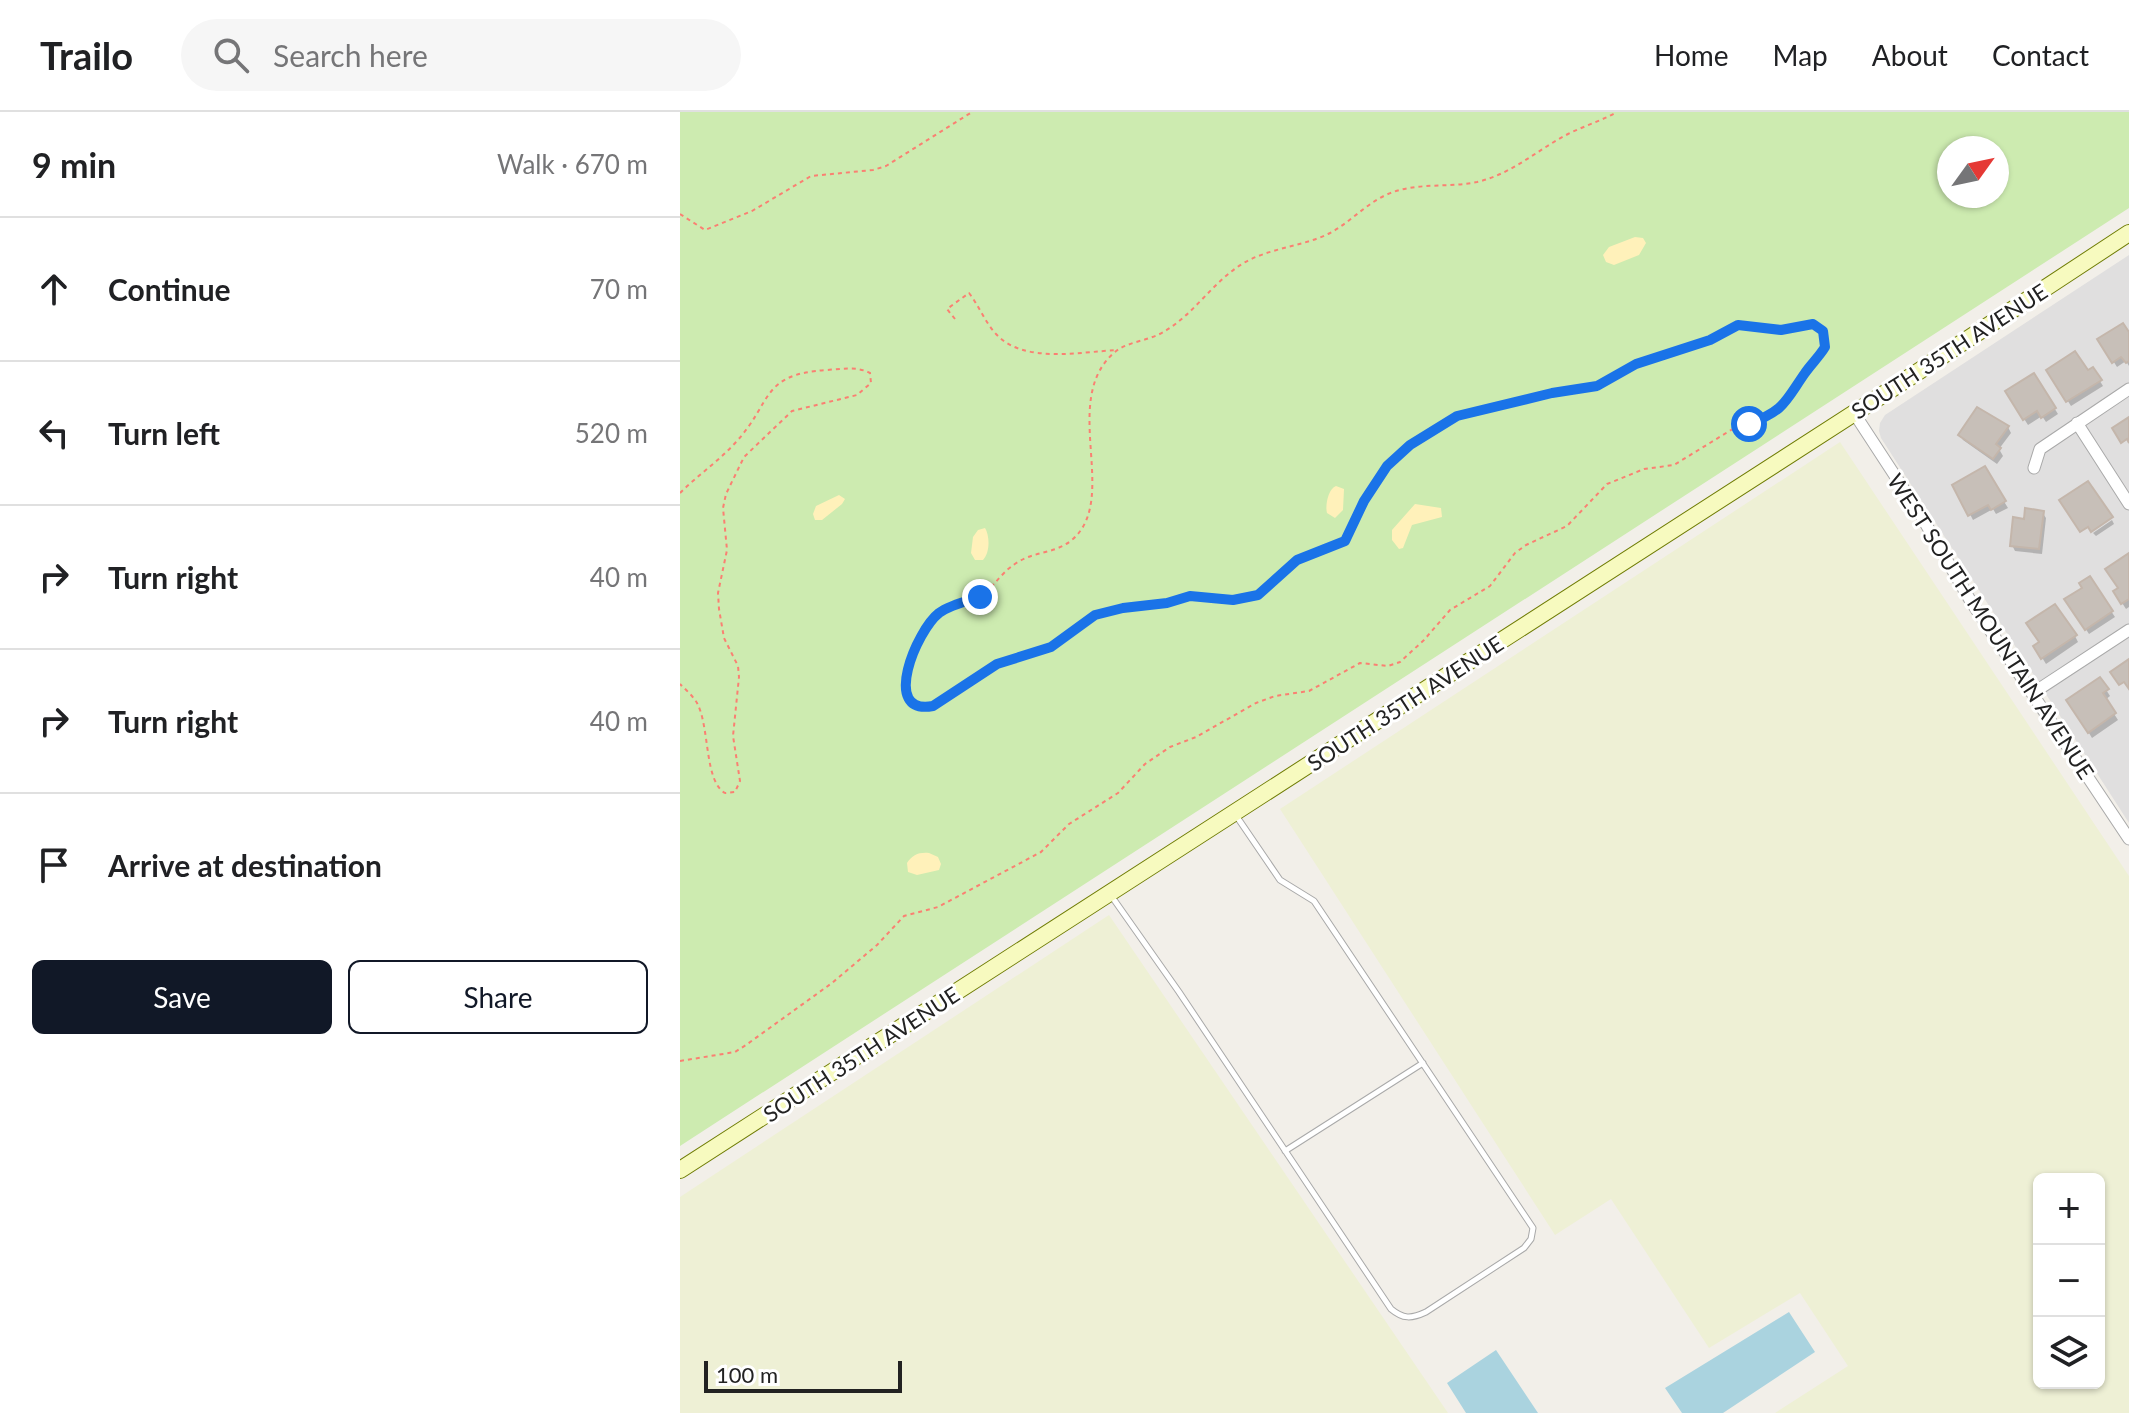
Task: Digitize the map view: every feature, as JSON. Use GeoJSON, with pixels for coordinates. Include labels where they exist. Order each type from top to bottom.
{"type":"FeatureCollection","features":[{"type":"Feature","properties":{"kind":"main road","name":"SOUTH 35TH AVENUE"},"geometry":{"type":"LineString","coordinates":[[680,1170],[2129,233]]}},
{"type":"Feature","properties":{"kind":"street"},"geometry":{"type":"LineString","coordinates":[[2034,468],[2040,449],[2129,389]]}},
{"type":"Feature","properties":{"kind":"street","name":"WEST SOUTH MOUNTAIN AVENUE"},"geometry":{"type":"LineString","coordinates":[[1854,413],[1920,514],[1970,600],[2129,839]]}},
{"type":"Feature","properties":{"kind":"street"},"geometry":{"type":"LineString","coordinates":[[2077,423],[2129,504]]}},
{"type":"Feature","properties":{"kind":"street"},"geometry":{"type":"LineString","coordinates":[[2033,693],[2129,630]]}},
{"type":"Feature","properties":{"kind":"lane"},"geometry":{"type":"LineString","coordinates":[[1109,893],[1391,1309],[1400,1316],[1413,1318],[1426,1312],[1524,1248],[1531,1239],[1533,1228],[1314,901],[1280,880],[1234,813]]}},
{"type":"Feature","properties":{"kind":"lane"},"geometry":{"type":"LineString","coordinates":[[1285,1151],[1423,1063]]}},
{"type":"Feature","properties":{"kind":"path"},"geometry":{"type":"LineString","coordinates":[[680,214],[705,230],[752,211],[811,176],[886,166],[972,112]]}},
{"type":"Feature","properties":{"kind":"path"},"geometry":{"type":"LineString","coordinates":[[955,319],[947,309],[969,293],[994,332],[1002,340],[1024,350],[1053,353],[1118,350],[1164,332],[1243,263],[1327,235],[1389,194],[1410,188],[1477,182],[1497,175],[1525,162],[1566,135],[1617,112]]}},
{"type":"Feature","properties":{"kind":"path"},"geometry":{"type":"LineString","coordinates":[[680,1061],[735,1052],[746,1045],[839,977],[877,945],[904,916],[946,904],[1041,852],[1069,824],[1118,793],[1145,764],[1170,747],[1210,730],[1256,703],[1275,696],[1309,691],[1360,663],[1388,666],[1400,662],[1450,610],[1490,586],[1515,553],[1567,526],[1607,484],[1644,469],[1674,465],[1731,430],[1777,410],[1791,398],[1806,371],[1818,359],[1825,347],[1825,339],[1823,331],[1813,324],[1781,330],[1738,325],[1710,340],[1636,364],[1597,386],[1552,393],[1457,416],[1410,445],[1387,466],[1364,501],[1345,541],[1297,560],[1258,595],[1233,600],[1190,596],[1095,615],[1051,647],[997,664],[933,706],[916,704],[908,697],[908,665],[929,623],[939,613],[988,592],[1018,561],[1060,548],[1073,539],[1088,518],[1091,488],[1090,399],[1106,361],[1118,350]]}},
{"type":"Feature","properties":{"kind":"path"},"geometry":{"type":"LineString","coordinates":[[680,493],[742,435],[766,396],[782,379],[802,372],[829,369],[861,368],[870,373],[871,383],[857,395],[803,407],[781,420],[744,457],[726,494],[723,508],[727,550],[718,593],[724,638],[738,666],[739,677],[733,736],[740,781],[735,792],[725,793],[715,784],[701,715],[696,702],[680,684]]}},
{"type":"Feature","properties":{"kind":"shaded area"},"geometry":{"type":"Polygon","coordinates":[[[2129,255],[2129,823],[1879,431],[1885,415],[2129,255]]]}},
{"type":"Feature","properties":{"kind":"green space"},"geometry":{"type":"Polygon","coordinates":[[[680,112],[2129,112],[2129,208],[680,1146],[680,112]]]}},
{"type":"Feature","properties":{"kind":"green space"},"geometry":{"type":"Polygon","coordinates":[[[1840,442],[2129,876],[2129,1413],[1775,1413],[1848,1366],[1800,1293],[1709,1348],[1611,1199],[1555,1235],[1280,809],[1840,442]]]}},
{"type":"Feature","properties":{"kind":"green space"},"geometry":{"type":"Polygon","coordinates":[[[1109,915],[1448,1413],[680,1413],[680,1197],[1109,915]]]}},
{"type":"Feature","properties":{"kind":"sand"},"geometry":{"type":"Polygon","coordinates":[[[1635,237],[1643,238],[1646,243],[1639,255],[1614,265],[1606,262],[1603,255],[1609,247],[1635,237]]]}},
{"type":"Feature","properties":{"kind":"sand"},"geometry":{"type":"Polygon","coordinates":[[[1336,486],[1344,489],[1343,510],[1335,518],[1327,513],[1326,506],[1329,494],[1336,486]]]}},
{"type":"Feature","properties":{"kind":"sand"},"geometry":{"type":"Polygon","coordinates":[[[839,495],[845,499],[842,504],[822,520],[815,520],[813,514],[816,506],[839,495]]]}},
{"type":"Feature","properties":{"kind":"sand"},"geometry":{"type":"Polygon","coordinates":[[[1415,504],[1441,508],[1442,517],[1412,525],[1403,548],[1399,549],[1392,540],[1392,530],[1415,504]]]}},
{"type":"Feature","properties":{"kind":"sand"},"geometry":{"type":"Polygon","coordinates":[[[985,528],[987,553],[983,560],[975,560],[971,553],[973,537],[978,530],[985,528]]]}},
{"type":"Feature","properties":{"kind":"sand"},"geometry":{"type":"Polygon","coordinates":[[[929,853],[938,857],[941,864],[939,870],[917,875],[908,872],[907,863],[911,858],[929,853]]]}},
{"type":"Feature","properties":{"kind":"water"},"geometry":{"type":"Polygon","coordinates":[[[1789,1312],[1815,1352],[1723,1413],[1682,1413],[1665,1388],[1789,1312]]]}},
{"type":"Feature","properties":{"kind":"water"},"geometry":{"type":"Polygon","coordinates":[[[1496,1350],[1538,1413],[1466,1413],[1447,1383],[1496,1350]]]}},
{"type":"Feature","properties":{"kind":"building"},"geometry":{"type":"Polygon","coordinates":[[[2123,323],[2129,332],[2129,361],[2126,363],[2121,357],[2112,363],[2097,339],[2123,323]]]}},
{"type":"Feature","properties":{"kind":"building"},"geometry":{"type":"Polygon","coordinates":[[[2075,351],[2088,370],[2093,367],[2102,380],[2066,402],[2046,370],[2075,351]]]}},
{"type":"Feature","properties":{"kind":"building"},"geometry":{"type":"Polygon","coordinates":[[[2034,373],[2056,408],[2041,418],[2037,411],[2023,420],[2005,391],[2034,373]]]}},
{"type":"Feature","properties":{"kind":"building"},"geometry":{"type":"Polygon","coordinates":[[[1977,407],[2009,426],[1996,444],[2001,448],[1993,459],[1958,435],[1977,407]]]}},
{"type":"Feature","properties":{"kind":"building"},"geometry":{"type":"Polygon","coordinates":[[[2129,417],[2129,443],[2127,439],[2121,443],[2112,428],[2129,417]]]}},
{"type":"Feature","properties":{"kind":"building"},"geometry":{"type":"Polygon","coordinates":[[[1985,466],[2006,501],[1991,510],[1988,505],[1968,516],[1952,485],[1985,466]]]}},
{"type":"Feature","properties":{"kind":"building"},"geometry":{"type":"Polygon","coordinates":[[[2088,481],[2113,517],[2091,532],[2088,527],[2080,532],[2059,500],[2088,481]]]}},
{"type":"Feature","properties":{"kind":"building"},"geometry":{"type":"Polygon","coordinates":[[[2025,508],[2044,511],[2039,549],[2010,546],[2013,517],[2024,519],[2025,508]]]}},
{"type":"Feature","properties":{"kind":"building"},"geometry":{"type":"Polygon","coordinates":[[[2129,553],[2129,599],[2121,604],[2113,591],[2118,588],[2105,569],[2129,553]]]}},
{"type":"Feature","properties":{"kind":"building"},"geometry":{"type":"Polygon","coordinates":[[[2090,576],[2113,611],[2085,630],[2064,599],[2082,588],[2079,583],[2090,576]]]}},
{"type":"Feature","properties":{"kind":"building"},"geometry":{"type":"Polygon","coordinates":[[[2055,604],[2077,635],[2041,659],[2033,646],[2039,642],[2026,623],[2055,604]]]}},
{"type":"Feature","properties":{"kind":"building"},"geometry":{"type":"Polygon","coordinates":[[[2129,659],[2129,689],[2124,682],[2119,685],[2110,672],[2129,659]]]}},
{"type":"Feature","properties":{"kind":"building"},"geometry":{"type":"Polygon","coordinates":[[[2100,677],[2109,689],[2103,693],[2116,713],[2088,733],[2066,700],[2100,677]]]}},
{"type":"Feature","properties":{"kind":"route"},"geometry":{"type":"LineString","coordinates":[[980,597],[939,613],[920,636],[908,665],[906,687],[908,697],[916,704],[933,706],[997,664],[1051,647],[1095,615],[1190,596],[1233,600],[1258,595],[1297,560],[1345,541],[1364,501],[1387,466],[1410,445],[1457,416],[1552,393],[1597,386],[1636,364],[1684,350],[1738,325],[1781,330],[1813,324],[1820,328],[1825,347],[1806,371],[1791,398],[1777,410],[1749,424]]}}]}
